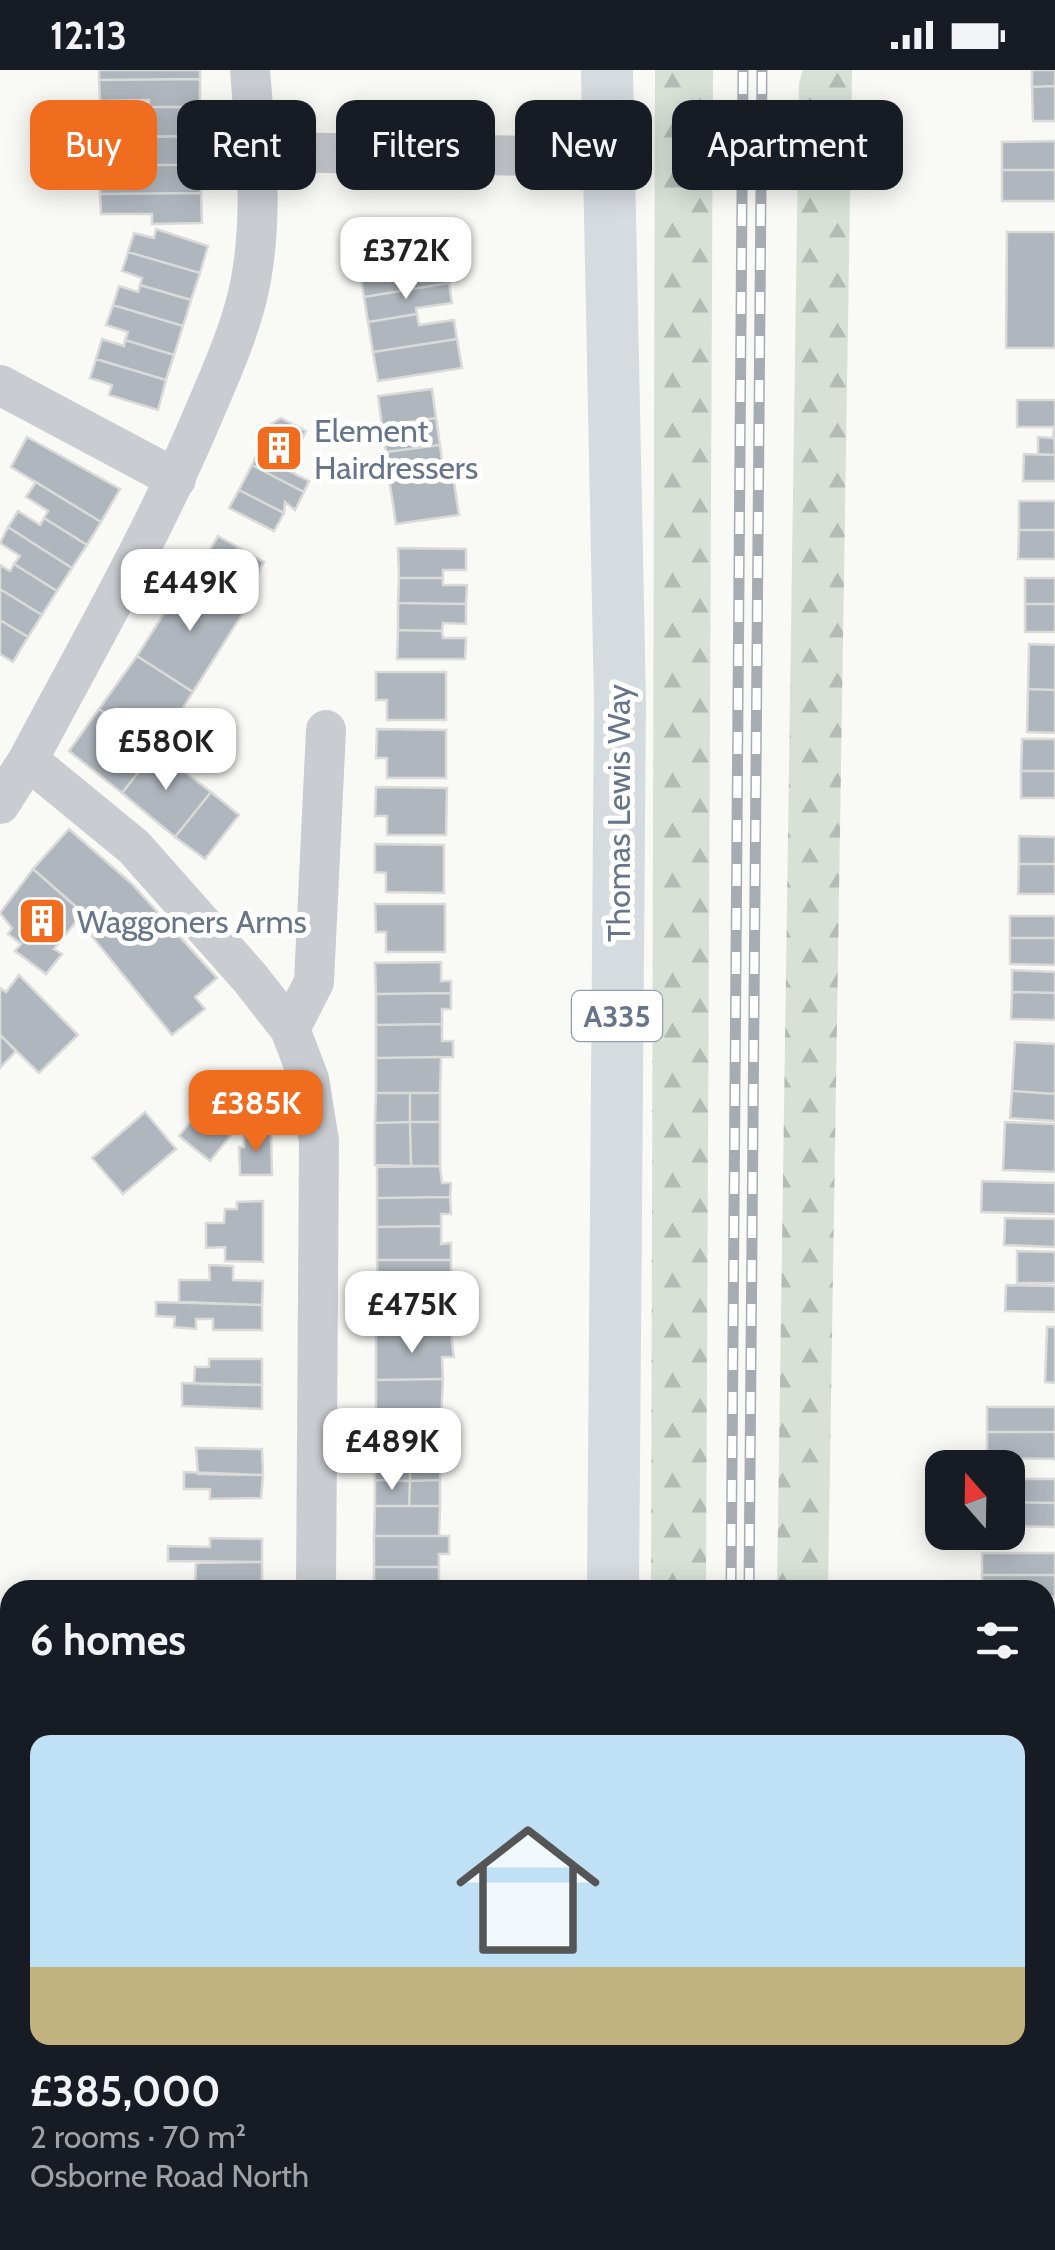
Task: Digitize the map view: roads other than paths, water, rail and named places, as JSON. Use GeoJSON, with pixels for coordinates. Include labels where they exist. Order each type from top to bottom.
{"type":"FeatureCollection","features":[{"type":"Feature","properties":{"kind":"main road","name":"Thomas Lewis Way"},"geometry":{"type":"LineString","coordinates":[[607,70],[607,100]]}},
{"type":"Feature","properties":{"kind":"main road","name":"Thomas Lewis Way"},"geometry":{"type":"LineString","coordinates":[[607,190],[620,701],[613,1580]]}},
{"type":"Feature","properties":{"kind":"street"},"geometry":{"type":"LineString","coordinates":[[250,70],[253,100]]}},
{"type":"Feature","properties":{"kind":"street"},"geometry":{"type":"LineString","coordinates":[[316,153],[515,155]]}},
{"type":"Feature","properties":{"kind":"street"},"geometry":{"type":"LineString","coordinates":[[0,804],[28,760],[176,479],[230,350],[247,296],[255,248],[256,190]]}},
{"type":"Feature","properties":{"kind":"street"},"geometry":{"type":"LineString","coordinates":[[0,384],[176,479]]}},
{"type":"Feature","properties":{"kind":"street"},"geometry":{"type":"LineString","coordinates":[[290,1029],[314,982],[315,754]]}},
{"type":"Feature","properties":{"kind":"street"},"geometry":{"type":"LineString","coordinates":[[28,760],[134,847],[250,978],[290,1029],[309,1080],[320,1141],[316,1580]]}},
{"type":"Feature","properties":{"kind":"railway"},"geometry":{"type":"LineString","coordinates":[[731,1580],[743,70]]}},
{"type":"Feature","properties":{"kind":"railway"},"geometry":{"type":"LineString","coordinates":[[749,1580],[762,70]]}},
{"type":"Feature","properties":{"kind":"place","name":"Element Hairdressers"},"geometry":{"type":"Point","coordinates":[279,448]}},
{"type":"Feature","properties":{"kind":"place","name":"Waggoners Arms"},"geometry":{"type":"Point","coordinates":[42,921]}}]}
